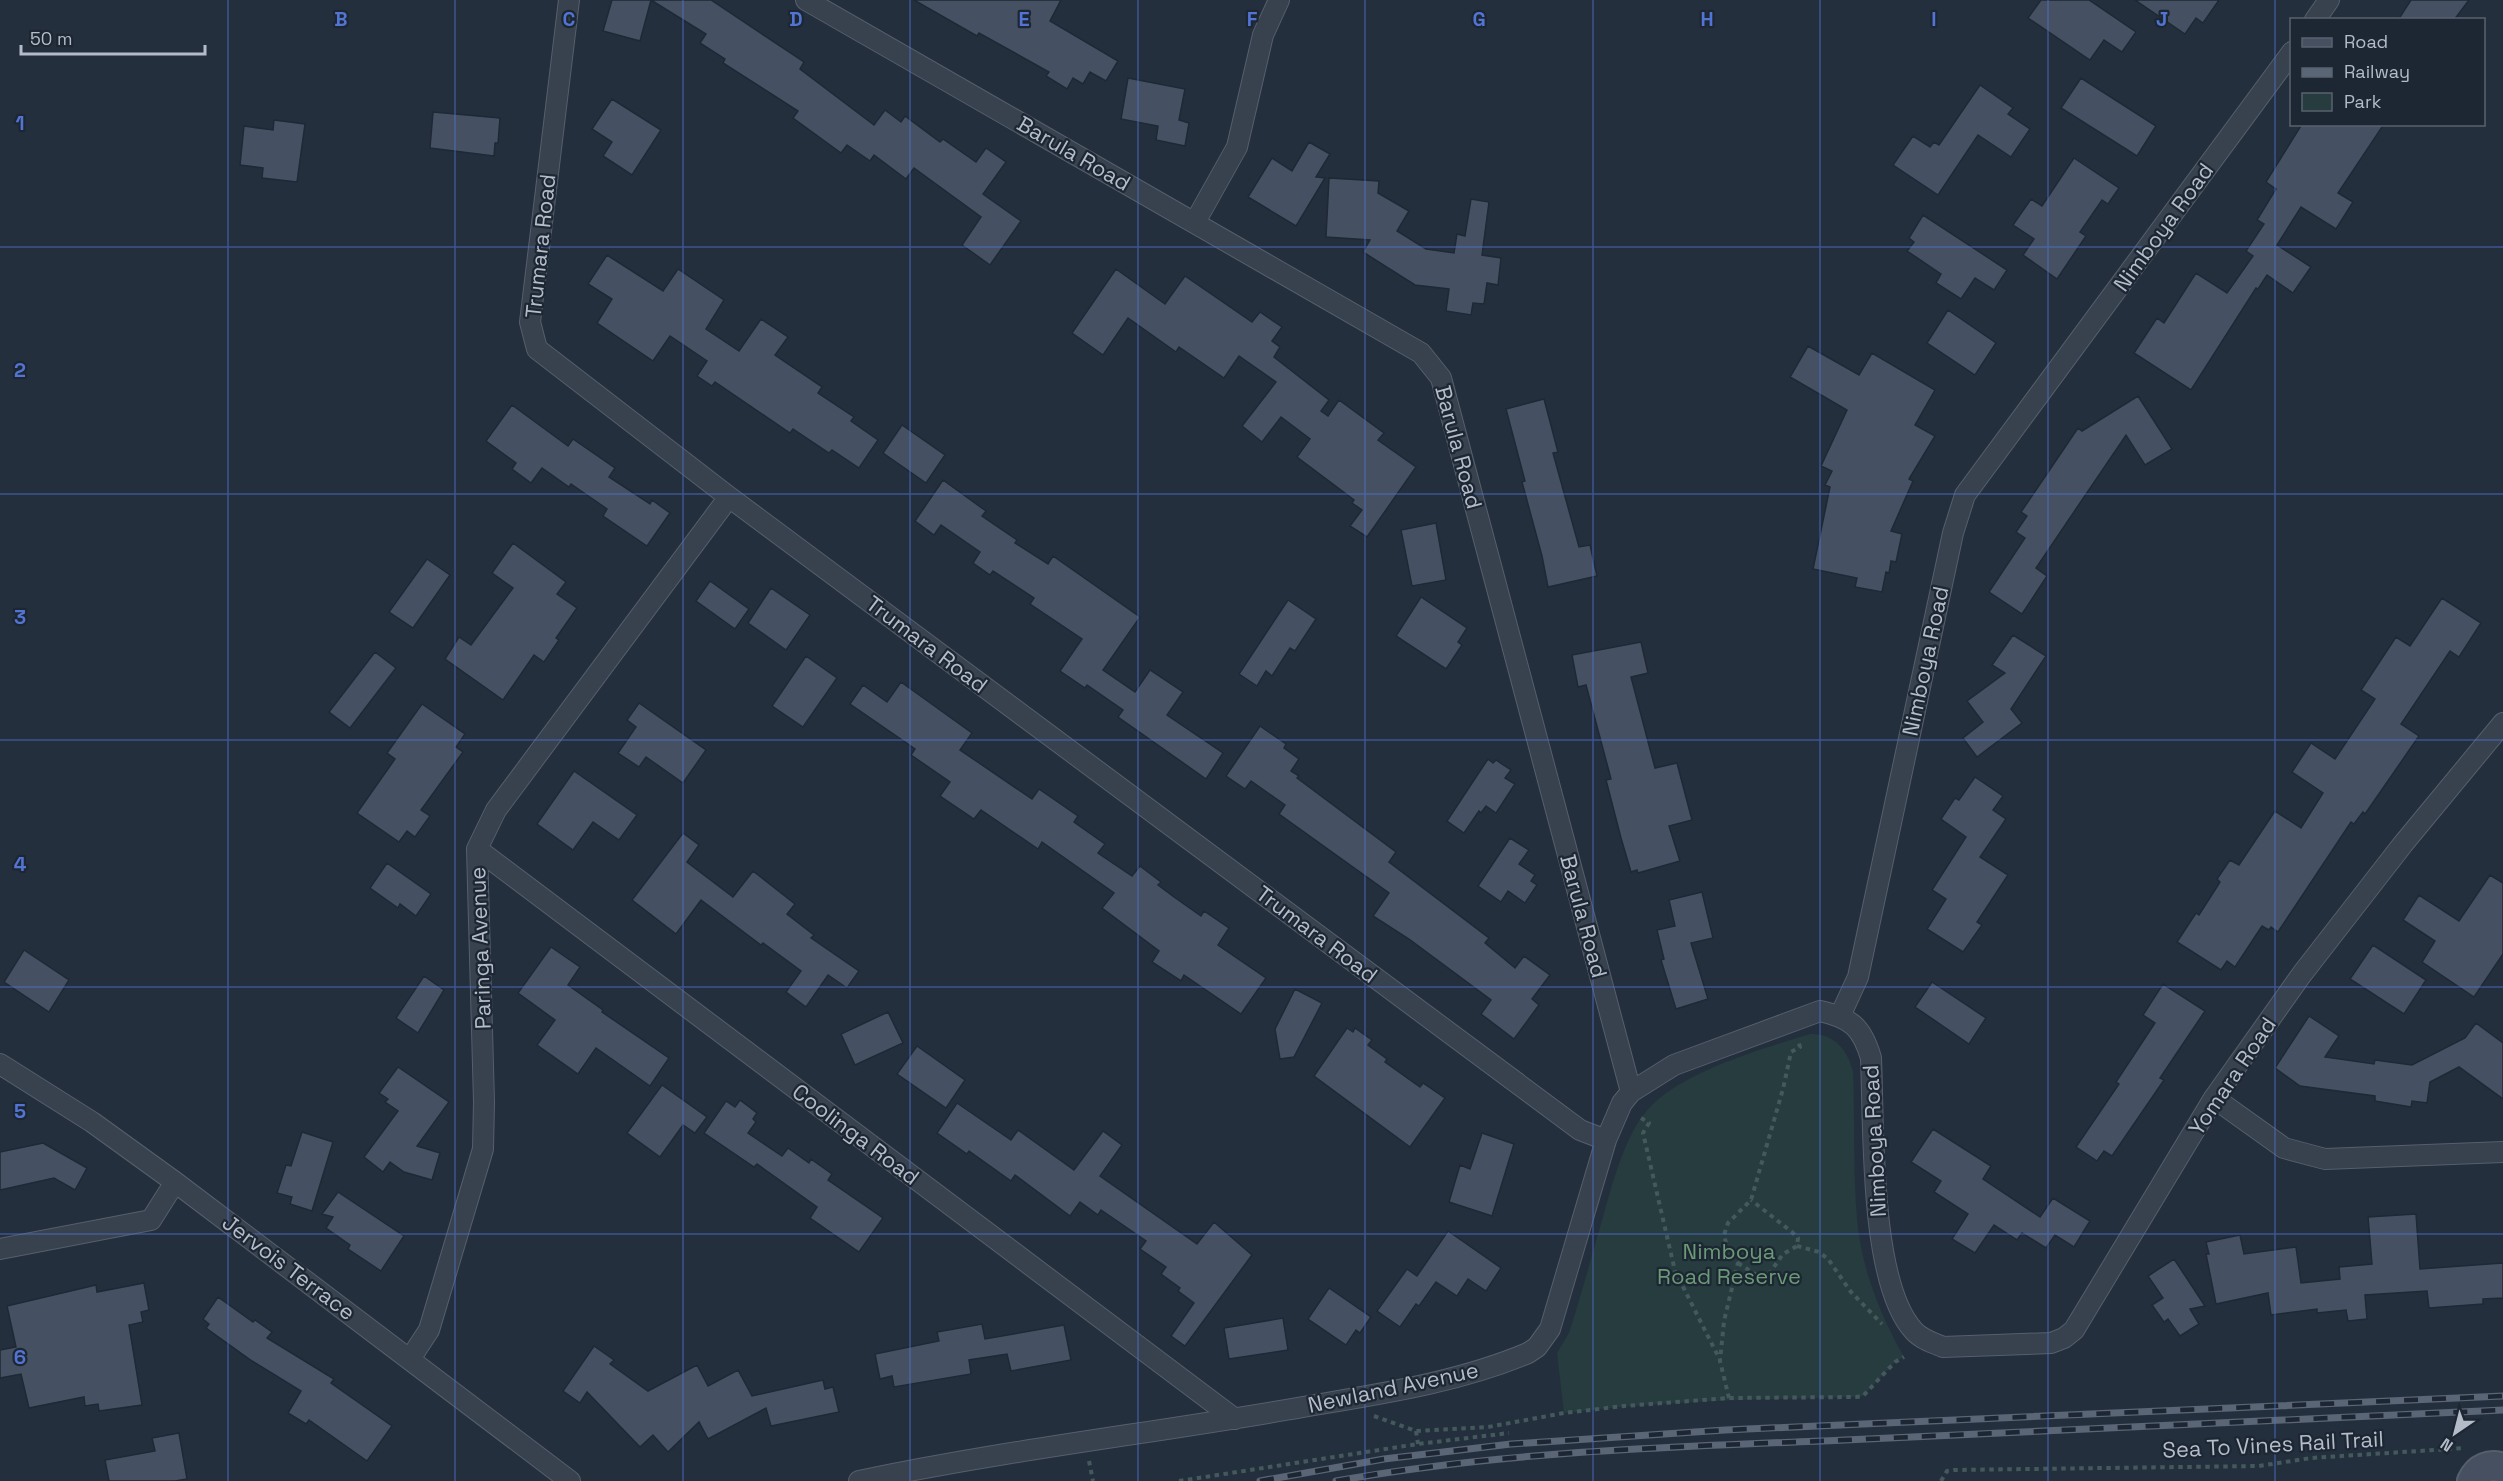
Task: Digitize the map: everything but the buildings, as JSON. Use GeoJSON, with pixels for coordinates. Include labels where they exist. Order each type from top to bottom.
{"type":"FeatureCollection","features":[{"type":"Feature","properties":{"kind":"street","name":"Trumara Road"},"geometry":{"type":"LineString","coordinates":[[569,0],[530,322],[537,349],[729,497],[1580,1130],[1606,1140]]}},
{"type":"Feature","properties":{"kind":"street","name":"Barula Road"},"geometry":{"type":"LineString","coordinates":[[806,0],[1421,353],[1441,378],[1631,1092]]}},
{"type":"Feature","properties":{"kind":"street"},"geometry":{"type":"LineString","coordinates":[[1195,222],[1237,147],[1263,35],[1279,0]]}},
{"type":"Feature","properties":{"kind":"street"},"geometry":{"type":"LineString","coordinates":[[2316,18],[2329,0]]}},
{"type":"Feature","properties":{"kind":"street","name":"Nimboya Road"},"geometry":{"type":"LineString","coordinates":[[1931,1343],[1915,1332],[1900,1308],[1888,1273],[1878,1224],[1871,1058],[1865,1039],[1854,1024],[1840,1016],[1858,977],[1953,532],[1965,495],[2290,55]]}},
{"type":"Feature","properties":{"kind":"street","name":"Paringa Avenue"},"geometry":{"type":"LineString","coordinates":[[410,1359],[429,1330],[483,1149],[484,1102],[477,849],[496,810],[729,497]]}},
{"type":"Feature","properties":{"kind":"street","name":"Yomara Road"},"geometry":{"type":"LineString","coordinates":[[1931,1343],[1942,1347],[2051,1343],[2074,1330],[2214,1098],[2302,974],[2403,844],[2503,723]]}},
{"type":"Feature","properties":{"kind":"street","name":"Coolinga Road"},"geometry":{"type":"LineString","coordinates":[[477,849],[1235,1419]]}},
{"type":"Feature","properties":{"kind":"street","name":"Newland Avenue"},"geometry":{"type":"LineString","coordinates":[[859,1481],[936,1465],[1235,1419],[1441,1382],[1516,1358],[1537,1347],[1547,1334],[1554,1318],[1606,1140],[1622,1103],[1631,1092],[1674,1065],[1792,1020],[1820,1011],[1840,1016]]}},
{"type":"Feature","properties":{"kind":"street","name":"Jervois Terrace"},"geometry":{"type":"LineString","coordinates":[[0,1064],[92,1122],[175,1182],[570,1481]]}},
{"type":"Feature","properties":{"kind":"street"},"geometry":{"type":"LineString","coordinates":[[2214,1098],[2284,1148],[2325,1159],[2503,1152]]}},
{"type":"Feature","properties":{"kind":"street"},"geometry":{"type":"LineString","coordinates":[[0,1249],[151,1220],[175,1182]]}},
{"type":"Feature","properties":{"kind":"street"},"geometry":{"type":"LineString","coordinates":[[2472,1481],[2479,1470],[2486,1467],[2503,1468]]}},
{"type":"Feature","properties":{"kind":"path"},"geometry":{"type":"LineString","coordinates":[[1798,1038],[1800,1047],[1791,1052],[1783,1089],[1751,1200],[1728,1223],[1724,1235],[1728,1251],[1738,1263],[1761,1278],[1769,1274],[1783,1254],[1797,1246],[1819,1252],[1828,1259],[1858,1301],[1889,1331]]}},
{"type":"Feature","properties":{"kind":"path"},"geometry":{"type":"LineString","coordinates":[[1641,1118],[1649,1123],[1644,1133],[1676,1271],[1720,1361],[1728,1398]]}},
{"type":"Feature","properties":{"kind":"path"},"geometry":{"type":"LineString","coordinates":[[1751,1200],[1792,1232],[1798,1238],[1797,1246]]}},
{"type":"Feature","properties":{"kind":"path"},"geometry":{"type":"LineString","coordinates":[[1720,1361],[1724,1321],[1738,1263]]}},
{"type":"Feature","properties":{"kind":"path"},"geometry":{"type":"LineString","coordinates":[[1372,1416],[1416,1431],[1488,1426],[1612,1407],[1728,1398],[1863,1396],[1895,1362],[1904,1356]]}},
{"type":"Feature","properties":{"kind":"path"},"geometry":{"type":"LineString","coordinates":[[1488,1426],[1490,1435]]}},
{"type":"Feature","properties":{"kind":"path"},"geometry":{"type":"LineString","coordinates":[[1416,1431],[1418,1444]]}},
{"type":"Feature","properties":{"kind":"path"},"geometry":{"type":"LineString","coordinates":[[1179,1481],[1418,1444],[1509,1433]]}},
{"type":"Feature","properties":{"kind":"path","name":"Sea To Vines Rail Trail"},"geometry":{"type":"LineString","coordinates":[[1941,1481],[1947,1471],[1954,1470],[2259,1466],[2311,1458],[2475,1446]]}},
{"type":"Feature","properties":{"kind":"path"},"geometry":{"type":"LineString","coordinates":[[1089,1459],[1093,1481]]}},
{"type":"Feature","properties":{"kind":"green space","name":"Nimboya Road Reserve"},"geometry":{"type":"Polygon","coordinates":[[[1810,1034],[1826,1036],[1839,1044],[1851,1064],[1859,1237],[1873,1290],[1904,1357],[1895,1362],[1863,1396],[1674,1403],[1564,1413],[1557,1353],[1569,1333],[1625,1147],[1642,1117],[1667,1093],[1705,1071],[1810,1034]]]}},
{"type":"Feature","properties":{"kind":"railway"},"geometry":{"type":"LineString","coordinates":[[1260,1481],[1384,1459],[1511,1444],[1725,1430],[2503,1396]]}},
{"type":"Feature","properties":{"kind":"railway"},"geometry":{"type":"LineString","coordinates":[[1336,1481],[1462,1463],[1589,1452],[2503,1410]]}}]}
